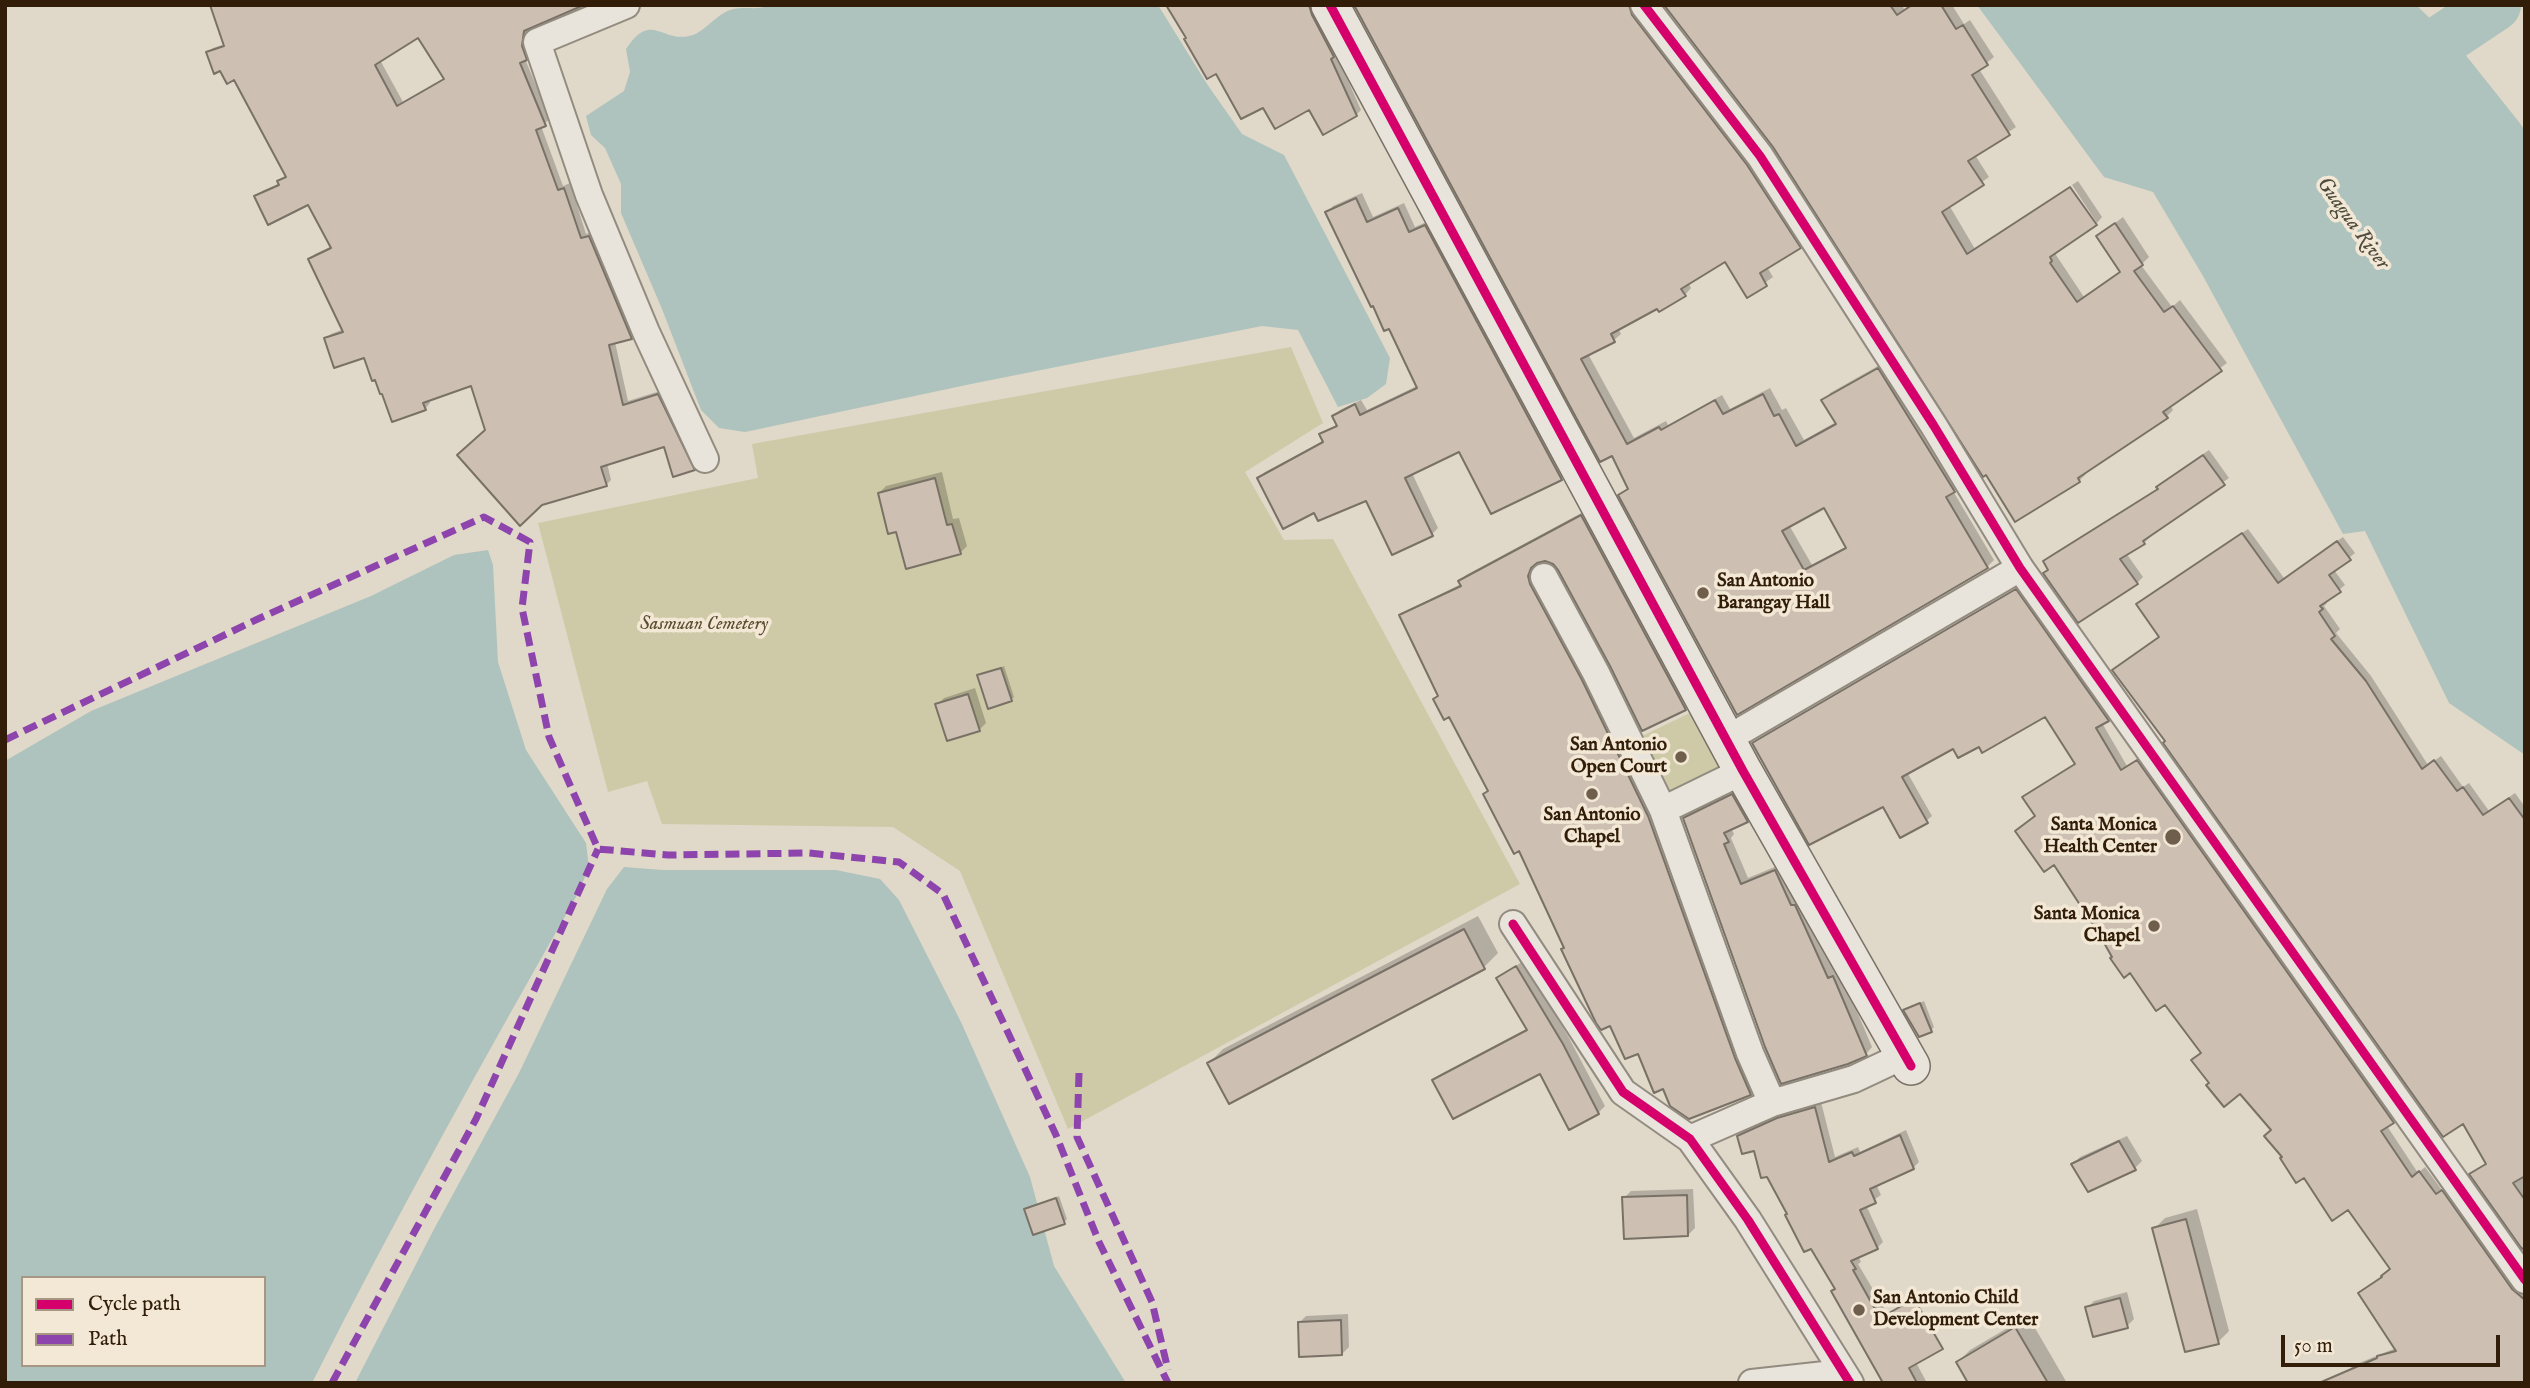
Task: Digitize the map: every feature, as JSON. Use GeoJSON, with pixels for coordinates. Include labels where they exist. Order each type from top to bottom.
{"type":"FeatureCollection","features":[{"type":"Feature","properties":{"kind":"street"},"geometry":{"type":"LineString","coordinates":[[626,5],[537,42],[589,195],[646,332],[705,459]]}},
{"type":"Feature","properties":{"kind":"street"},"geometry":{"type":"LineString","coordinates":[[1330,5],[1735,755],[1908,1060],[1772,1103],[1690,1139]]}},
{"type":"Feature","properties":{"kind":"street"},"geometry":{"type":"LineString","coordinates":[[1644,5],[1760,156],[1934,426],[2020,568],[2525,1280]]}},
{"type":"Feature","properties":{"kind":"street"},"geometry":{"type":"LineString","coordinates":[[1662,810],[1735,755],[2020,568]]}},
{"type":"Feature","properties":{"kind":"street"},"geometry":{"type":"LineString","coordinates":[[1544,578],[1596,673],[1662,810],[1750,1053],[1772,1103]]}},
{"type":"Feature","properties":{"kind":"street"},"geometry":{"type":"LineString","coordinates":[[1513,924],[1623,1092],[1690,1139],[1748,1220],[1846,1378],[1752,1383]]}},
{"type":"Feature","properties":{"kind":"green space","name":"Sasmuan Cemetery"},"geometry":{"type":"Polygon","coordinates":[[[1291,347],[1323,423],[1245,472],[1284,540],[1333,539],[1520,884],[1068,1129],[960,871],[893,827],[662,824],[647,781],[608,792],[538,523],[758,478],[752,444],[1291,347]]]}},
{"type":"Feature","properties":{"kind":"green space","name":"San Antonio Open Court"},"geometry":{"type":"Polygon","coordinates":[[[1694,711],[1725,774],[1668,802],[1636,739],[1694,711]]]}},
{"type":"Feature","properties":{"kind":"water"},"geometry":{"type":"Polygon","coordinates":[[[771,5],[1158,5],[1242,134],[1284,155],[1390,358],[1386,384],[1367,398],[1338,407],[1298,330],[1262,326],[745,432],[719,428],[701,410],[621,213],[621,184],[605,148],[591,135],[586,116],[624,91],[630,72],[626,49],[643,31],[658,31],[682,37],[693,35],[728,11],[771,5]]]}},
{"type":"Feature","properties":{"kind":"water","name":"Guagua River"},"geometry":{"type":"Polygon","coordinates":[[[1977,5],[2416,5],[2456,43],[2519,122],[2525,131],[2525,755],[2449,703],[2365,531],[2343,534],[2203,276],[2153,192],[2104,177],[1977,5]]]}},
{"type":"Feature","properties":{"kind":"water"},"geometry":{"type":"Polygon","coordinates":[[[488,550],[493,565],[498,662],[526,750],[586,843],[589,868],[576,897],[441,1138],[312,1383],[5,1383],[5,761],[91,711],[371,596],[454,555],[488,550]]]}},
{"type":"Feature","properties":{"kind":"water"},"geometry":{"type":"Polygon","coordinates":[[[624,867],[663,870],[836,870],[880,879],[899,900],[961,1022],[1030,1177],[1054,1266],[1126,1383],[355,1383],[433,1231],[519,1073],[607,889],[624,867]]]}},
{"type":"Feature","properties":{"kind":"building"},"geometry":{"type":"Polygon","coordinates":[[[210,5],[584,5],[524,31],[522,46],[527,60],[520,63],[546,126],[536,130],[558,190],[564,188],[581,238],[589,236],[632,339],[609,345],[623,405],[658,394],[695,470],[673,477],[664,447],[601,467],[607,486],[542,505],[520,526],[457,455],[485,430],[471,386],[423,403],[426,410],[392,422],[364,358],[334,368],[324,338],[343,332],[308,259],[331,248],[308,205],[268,225],[254,196],[279,185],[277,181],[286,177],[234,80],[227,84],[220,71],[214,74],[206,52],[224,46],[210,5]],[[418,38],[375,65],[397,106],[444,79],[418,38]]]}},
{"type":"Feature","properties":{"kind":"building"},"geometry":{"type":"Polygon","coordinates":[[[1166,5],[1309,5],[1334,57],[1331,59],[1357,116],[1323,135],[1309,110],[1275,129],[1263,108],[1241,119],[1216,74],[1207,79],[1166,5]]]}},
{"type":"Feature","properties":{"kind":"building"},"geometry":{"type":"Polygon","coordinates":[[[1354,5],[1629,5],[1632,15],[1747,165],[1801,248],[1760,273],[1767,286],[1747,298],[1725,262],[1681,289],[1686,296],[1611,334],[1615,342],[1581,359],[1627,444],[1659,427],[1661,430],[1715,400],[1723,414],[1763,394],[1774,416],[1779,414],[1796,446],[1836,424],[1821,400],[1878,368],[1955,492],[1946,497],[1988,568],[1737,715],[1618,495],[1628,489],[1612,456],[1600,462],[1354,5]],[[1824,508],[1782,531],[1804,570],[1846,548],[1824,508]]]}},
{"type":"Feature","properties":{"kind":"building"},"geometry":{"type":"Polygon","coordinates":[[[1664,5],[1890,5],[1897,15],[1912,5],[1941,5],[1956,29],[1963,25],[1988,65],[1972,75],[2010,135],[1968,161],[1984,185],[1942,212],[1967,254],[2070,187],[2097,225],[2050,257],[2050,263],[2077,302],[2120,272],[2096,236],[2115,223],[2143,265],[2134,271],[2164,312],[2173,306],[2222,371],[2163,412],[2168,418],[2078,478],[2080,482],[2015,522],[1986,475],[1983,477],[1773,147],[1664,5]]]}},
{"type":"Feature","properties":{"kind":"building"},"geometry":{"type":"Polygon","coordinates":[[[1356,198],[1367,222],[1398,208],[1409,232],[1425,225],[1562,480],[1491,514],[1459,452],[1405,478],[1433,536],[1392,555],[1366,501],[1318,521],[1314,513],[1283,529],[1257,478],[1323,442],[1319,434],[1337,426],[1332,416],[1355,404],[1360,415],[1417,388],[1389,329],[1384,331],[1373,306],[1371,307],[1325,212],[1356,198]]]}},
{"type":"Feature","properties":{"kind":"building"},"geometry":{"type":"Polygon","coordinates":[[[2203,455],[2225,485],[2143,541],[2145,544],[2120,559],[2138,584],[2078,623],[2043,573],[2048,570],[2043,561],[2158,489],[2156,487],[2203,455]]]}},
{"type":"Feature","properties":{"kind":"building"},"geometry":{"type":"Polygon","coordinates":[[[935,478],[947,525],[952,524],[961,554],[906,569],[896,532],[888,534],[878,493],[935,478]]]}},
{"type":"Feature","properties":{"kind":"building"},"geometry":{"type":"Polygon","coordinates":[[[1581,515],[1686,710],[1642,731],[1558,570],[1545,561],[1531,568],[1528,576],[1530,584],[1582,680],[1648,816],[1735,1058],[1751,1095],[1689,1119],[1670,1106],[1663,1089],[1654,1093],[1638,1054],[1625,1059],[1610,1026],[1601,1030],[1596,1023],[1519,851],[1514,854],[1483,794],[1488,791],[1449,717],[1444,720],[1433,699],[1438,696],[1399,615],[1461,586],[1458,581],[1581,515]]]}},
{"type":"Feature","properties":{"kind":"building"},"geometry":{"type":"Polygon","coordinates":[[[2242,533],[2278,583],[2337,541],[2351,560],[2329,575],[2341,592],[2320,606],[2323,609],[2319,612],[2335,636],[2331,639],[2366,681],[2422,769],[2434,760],[2457,791],[2463,787],[2483,815],[2509,798],[2525,820],[2525,1176],[2513,1183],[2525,1200],[2525,1247],[2522,1249],[2469,1174],[2486,1164],[2463,1124],[2443,1137],[2163,743],[2165,741],[2112,670],[2159,637],[2136,604],[2242,533]]]}},
{"type":"Feature","properties":{"kind":"building"},"geometry":{"type":"Polygon","coordinates":[[[2016,589],[2109,721],[2096,728],[2121,770],[2137,760],[2394,1123],[2381,1131],[2412,1177],[2419,1171],[2436,1194],[2442,1190],[2512,1289],[2525,1300],[2525,1383],[2319,1383],[2377,1356],[2396,1351],[2358,1293],[2390,1269],[2348,1210],[2332,1221],[2304,1178],[2296,1183],[2280,1158],[2282,1157],[2264,1136],[2271,1130],[2240,1094],[2224,1107],[2191,1060],[2201,1053],[2165,1005],[2156,1011],[2130,973],[2124,978],[2054,865],[2044,872],[2015,831],[2035,816],[2022,797],[2075,764],[2045,717],[1982,753],[1979,747],[1958,758],[1953,749],[1902,777],[1928,823],[1900,838],[1883,807],[1809,845],[1752,743],[2016,589]]]}},
{"type":"Feature","properties":{"kind":"building"},"geometry":{"type":"Polygon","coordinates":[[[1001,668],[1012,701],[988,709],[977,675],[1001,668]]]}},
{"type":"Feature","properties":{"kind":"building"},"geometry":{"type":"Polygon","coordinates":[[[968,694],[980,731],[947,741],[935,704],[968,694]]]}},
{"type":"Feature","properties":{"kind":"building"},"geometry":{"type":"Polygon","coordinates":[[[1732,794],[1748,822],[1724,833],[1729,842],[1724,844],[1741,884],[1775,870],[1791,905],[1795,905],[1828,978],[1833,976],[1867,1056],[1781,1084],[1765,1047],[1683,818],[1732,794]]]}},
{"type":"Feature","properties":{"kind":"building"},"geometry":{"type":"Polygon","coordinates":[[[1464,929],[1485,969],[1229,1104],[1207,1063],[1464,929]]]}},
{"type":"Feature","properties":{"kind":"building"},"geometry":{"type":"Polygon","coordinates":[[[1516,966],[1563,1044],[1599,1114],[1569,1130],[1540,1074],[1453,1119],[1432,1080],[1527,1030],[1496,978],[1516,966]]]}},
{"type":"Feature","properties":{"kind":"building"},"geometry":{"type":"Polygon","coordinates":[[[1920,1003],[1932,1032],[1919,1037],[1903,1010],[1920,1003]]]}},
{"type":"Feature","properties":{"kind":"building"},"geometry":{"type":"Polygon","coordinates":[[[1815,1107],[1829,1162],[1852,1152],[1854,1156],[1900,1135],[1914,1169],[1870,1189],[1876,1203],[1860,1210],[1878,1249],[1851,1261],[1856,1269],[1853,1270],[1880,1318],[1914,1299],[1943,1349],[1909,1368],[1917,1383],[1883,1383],[1831,1291],[1835,1289],[1811,1249],[1804,1252],[1767,1177],[1761,1178],[1754,1151],[1742,1154],[1737,1136],[1777,1118],[1815,1107]]]}},
{"type":"Feature","properties":{"kind":"building"},"geometry":{"type":"Polygon","coordinates":[[[2119,1141],[2136,1170],[2088,1192],[2071,1164],[2119,1141]]]}},
{"type":"Feature","properties":{"kind":"building"},"geometry":{"type":"Polygon","coordinates":[[[1687,1195],[1688,1236],[1624,1239],[1622,1197],[1687,1195]]]}},
{"type":"Feature","properties":{"kind":"building"},"geometry":{"type":"Polygon","coordinates":[[[1056,1198],[1065,1224],[1033,1235],[1024,1209],[1056,1198]]]}},
{"type":"Feature","properties":{"kind":"building"},"geometry":{"type":"Polygon","coordinates":[[[2186,1219],[2219,1344],[2185,1352],[2152,1228],[2186,1219]]]}},
{"type":"Feature","properties":{"kind":"building"},"geometry":{"type":"Polygon","coordinates":[[[2120,1298],[2128,1328],[2093,1337],[2085,1307],[2120,1298]]]}},
{"type":"Feature","properties":{"kind":"building"},"geometry":{"type":"Polygon","coordinates":[[[1341,1320],[1342,1355],[1299,1357],[1298,1322],[1341,1320]]]}},
{"type":"Feature","properties":{"kind":"building"},"geometry":{"type":"Polygon","coordinates":[[[2015,1327],[2048,1383],[1968,1383],[1956,1362],[2015,1327]]]}},
{"type":"Feature","properties":{"kind":"waterway"},"geometry":{"type":"LineString","coordinates":[[2390,75],[2495,5]]}},
{"type":"Feature","properties":{"kind":"marked path"},"geometry":{"type":"LineString","coordinates":[[5,740],[260,618],[484,517],[530,542],[522,608],[549,737],[598,849],[668,855],[809,853],[899,862],[943,894],[1056,1135],[1099,1242],[1168,1383]]}},
{"type":"Feature","properties":{"kind":"marked path"},"geometry":{"type":"LineString","coordinates":[[332,1383],[476,1119],[598,849]]}},
{"type":"Feature","properties":{"kind":"marked path"},"geometry":{"type":"LineString","coordinates":[[1079,1073],[1077,1137],[1152,1302],[1168,1370]]}},
{"type":"Feature","properties":{"kind":"cycle path"},"geometry":{"type":"LineString","coordinates":[[1330,5],[1743,771],[1911,1066]]}},
{"type":"Feature","properties":{"kind":"cycle path"},"geometry":{"type":"LineString","coordinates":[[1644,5],[1760,156],[1934,426],[2020,568],[2525,1280]]}},
{"type":"Feature","properties":{"kind":"cycle path"},"geometry":{"type":"LineString","coordinates":[[1513,924],[1623,1092],[1690,1139],[1748,1220],[1850,1383]]}},
{"type":"Feature","properties":{"kind":"place","name":"San Antonio Barangay Hall"},"geometry":{"type":"Point","coordinates":[1703,593]}},
{"type":"Feature","properties":{"kind":"place","name":"San Antonio Open Court"},"geometry":{"type":"Point","coordinates":[1681,757]}},
{"type":"Feature","properties":{"kind":"place","name":"San Antonio Chapel"},"geometry":{"type":"Point","coordinates":[1592,794]}},
{"type":"Feature","properties":{"kind":"place","name":"Santa Monica Health Center"},"geometry":{"type":"Point","coordinates":[2173,837]}},
{"type":"Feature","properties":{"kind":"place","name":"Santa Monica Chapel"},"geometry":{"type":"Point","coordinates":[2154,926]}},
{"type":"Feature","properties":{"kind":"place","name":"San Antonio Child Development Center"},"geometry":{"type":"Point","coordinates":[1859,1310]}}]}
